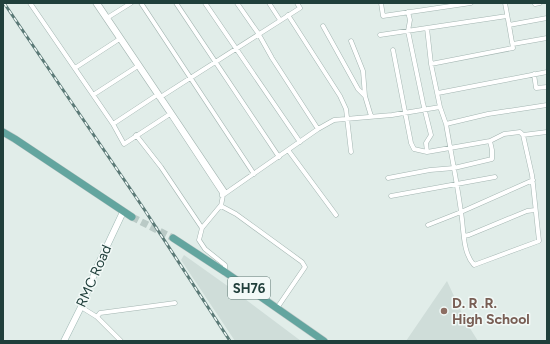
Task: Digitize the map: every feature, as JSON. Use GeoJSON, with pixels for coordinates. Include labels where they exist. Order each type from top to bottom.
{"type":"FeatureCollection","features":[{"type":"Feature","properties":{"kind":"main road"},"geometry":{"type":"LineString","coordinates":[[3,128],[15,139]]}},
{"type":"Feature","properties":{"kind":"main road"},"geometry":{"type":"LineString","coordinates":[[3,132],[132,218]]}},
{"type":"Feature","properties":{"kind":"main road","name":"SH76"},"geometry":{"type":"LineString","coordinates":[[173,238],[225,272],[324,341]]}},
{"type":"Feature","properties":{"kind":"street"},"geometry":{"type":"LineString","coordinates":[[30,3],[113,124],[124,144],[171,113]]}},
{"type":"Feature","properties":{"kind":"street"},"geometry":{"type":"LineString","coordinates":[[95,3],[107,18]]}},
{"type":"Feature","properties":{"kind":"street"},"geometry":{"type":"LineString","coordinates":[[98,3],[159,96],[226,193]]}},
{"type":"Feature","properties":{"kind":"street"},"geometry":{"type":"LineString","coordinates":[[107,18],[131,3]]}},
{"type":"Feature","properties":{"kind":"street"},"geometry":{"type":"LineString","coordinates":[[141,3],[254,174]]}},
{"type":"Feature","properties":{"kind":"street"},"geometry":{"type":"LineString","coordinates":[[176,3],[279,157]]}},
{"type":"Feature","properties":{"kind":"street"},"geometry":{"type":"LineString","coordinates":[[205,3],[300,142]]}},
{"type":"Feature","properties":{"kind":"street"},"geometry":{"type":"LineString","coordinates":[[237,3],[258,33],[272,58],[318,129]]}},
{"type":"Feature","properties":{"kind":"street"},"geometry":{"type":"LineString","coordinates":[[269,3],[280,20]]}},
{"type":"Feature","properties":{"kind":"street"},"geometry":{"type":"LineString","coordinates":[[113,124],[190,78],[258,33],[300,8],[297,3]]}},
{"type":"Feature","properties":{"kind":"street"},"geometry":{"type":"LineString","coordinates":[[381,3],[383,16],[471,3]]}},
{"type":"Feature","properties":{"kind":"street"},"geometry":{"type":"LineString","coordinates":[[431,64],[513,48],[505,3]]}},
{"type":"Feature","properties":{"kind":"street"},"geometry":{"type":"LineString","coordinates":[[408,12],[410,20],[408,31],[424,110],[431,135],[426,143],[427,152]]}},
{"type":"Feature","properties":{"kind":"street"},"geometry":{"type":"LineString","coordinates":[[288,15],[340,96],[346,109],[351,152]]}},
{"type":"Feature","properties":{"kind":"street"},"geometry":{"type":"LineString","coordinates":[[380,35],[507,16]]}},
{"type":"Feature","properties":{"kind":"street"},"geometry":{"type":"LineString","coordinates":[[509,26],[547,18]]}},
{"type":"Feature","properties":{"kind":"street"},"geometry":{"type":"LineString","coordinates":[[323,26],[358,89],[365,96]]}},
{"type":"Feature","properties":{"kind":"street"},"geometry":{"type":"LineString","coordinates":[[393,50],[414,149],[427,152],[450,148],[490,141],[504,134],[520,132],[523,136],[533,180],[539,241],[474,265],[469,259],[464,236],[454,168],[450,148],[446,124],[440,107],[431,64],[427,28]]}},
{"type":"Feature","properties":{"kind":"street"},"geometry":{"type":"LineString","coordinates":[[75,68],[120,38]]}},
{"type":"Feature","properties":{"kind":"street"},"geometry":{"type":"LineString","coordinates":[[513,44],[547,38]]}},
{"type":"Feature","properties":{"kind":"street"},"geometry":{"type":"LineString","coordinates":[[351,41],[363,71],[365,96],[371,116]]}},
{"type":"Feature","properties":{"kind":"street"},"geometry":{"type":"LineString","coordinates":[[93,96],[139,65]]}},
{"type":"Feature","properties":{"kind":"street"},"geometry":{"type":"LineString","coordinates":[[438,93],[547,72]]}},
{"type":"Feature","properties":{"kind":"street"},"geometry":{"type":"LineString","coordinates":[[534,74],[536,88],[547,87]]}},
{"type":"Feature","properties":{"kind":"street"},"geometry":{"type":"LineString","coordinates":[[446,124],[488,114],[547,105]]}},
{"type":"Feature","properties":{"kind":"street"},"geometry":{"type":"LineString","coordinates":[[225,272],[225,265],[205,249],[199,240],[202,228],[221,206],[223,195],[318,129],[334,120],[440,107]]}},
{"type":"Feature","properties":{"kind":"street"},"geometry":{"type":"LineString","coordinates":[[171,113],[222,193],[221,206]]}},
{"type":"Feature","properties":{"kind":"street"},"geometry":{"type":"LineString","coordinates":[[523,136],[547,132]]}},
{"type":"Feature","properties":{"kind":"street"},"geometry":{"type":"LineString","coordinates":[[136,135],[161,167],[202,228]]}},
{"type":"Feature","properties":{"kind":"street"},"geometry":{"type":"LineString","coordinates":[[388,178],[430,170],[454,168],[492,159],[490,141]]}},
{"type":"Feature","properties":{"kind":"street"},"geometry":{"type":"LineString","coordinates":[[288,150],[336,215]]}},
{"type":"Feature","properties":{"kind":"street"},"geometry":{"type":"LineString","coordinates":[[391,196],[495,177]]}},
{"type":"Feature","properties":{"kind":"street"},"geometry":{"type":"LineString","coordinates":[[428,225],[533,180]]}},
{"type":"Feature","properties":{"kind":"street"},"geometry":{"type":"LineString","coordinates":[[221,206],[236,214],[302,262],[305,268],[277,308]]}},
{"type":"Feature","properties":{"kind":"street"},"geometry":{"type":"LineString","coordinates":[[464,236],[527,211],[535,210]]}},
{"type":"Feature","properties":{"kind":"street","name":"RMC Road"},"geometry":{"type":"LineString","coordinates":[[64,341],[81,307],[97,267],[123,212]]}},
{"type":"Feature","properties":{"kind":"street"},"geometry":{"type":"LineString","coordinates":[[97,317],[100,313],[175,303]]}},
{"type":"Feature","properties":{"kind":"street"},"geometry":{"type":"LineString","coordinates":[[81,307],[97,317],[122,341]]}},
{"type":"Feature","properties":{"kind":"shaded area"},"geometry":{"type":"Polygon","coordinates":[[[184,255],[301,341],[235,341],[181,260],[184,255]]]}},
{"type":"Feature","properties":{"kind":"shaded area","name":"D. R .R. High School"},"geometry":{"type":"Polygon","coordinates":[[[447,281],[466,322],[478,341],[406,341],[447,281]]]}},
{"type":"Feature","properties":{"kind":"tunnel"},"geometry":{"type":"LineString","coordinates":[[132,217],[173,238]]}},
{"type":"Feature","properties":{"kind":"railway"},"geometry":{"type":"LineString","coordinates":[[4,3],[144,209],[230,341]]}},
{"type":"Feature","properties":{"kind":"place","name":"D. R .R. High School"},"geometry":{"type":"Point","coordinates":[444,311]}}]}
